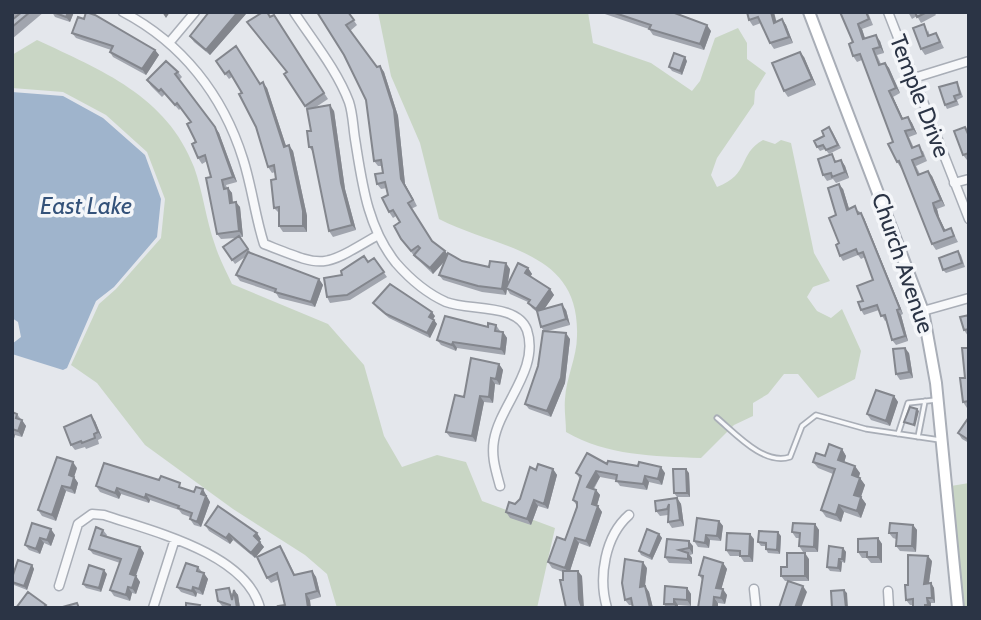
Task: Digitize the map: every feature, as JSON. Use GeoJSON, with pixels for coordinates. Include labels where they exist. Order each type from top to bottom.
{"type":"FeatureCollection","features":[{"type":"Feature","properties":{"kind":"street"},"geometry":{"type":"LineString","coordinates":[[122,12],[152,27],[204,78],[231,126],[243,160],[264,244],[315,264],[337,259],[378,235]]}},
{"type":"Feature","properties":{"kind":"street"},"geometry":{"type":"LineString","coordinates":[[169,43],[195,12]]}},
{"type":"Feature","properties":{"kind":"street"},"geometry":{"type":"LineString","coordinates":[[294,12],[343,88],[350,106],[363,192],[378,235],[395,261],[428,292],[465,308],[508,313],[521,321],[527,331],[522,372],[494,442],[492,458],[500,486]]}},
{"type":"Feature","properties":{"kind":"street","name":"Church Avenue"},"geometry":{"type":"LineString","coordinates":[[809,12],[923,311],[938,400],[958,608]]}},
{"type":"Feature","properties":{"kind":"street","name":"Temple Drive"},"geometry":{"type":"LineString","coordinates":[[888,12],[969,219]]}},
{"type":"Feature","properties":{"kind":"street"},"geometry":{"type":"LineString","coordinates":[[914,78],[969,61]]}},
{"type":"Feature","properties":{"kind":"street"},"geometry":{"type":"LineString","coordinates":[[954,183],[969,179]]}},
{"type":"Feature","properties":{"kind":"street"},"geometry":{"type":"LineString","coordinates":[[923,311],[969,298]]}},
{"type":"Feature","properties":{"kind":"street"},"geometry":{"type":"LineString","coordinates":[[59,586],[78,524],[92,514],[104,515],[175,539],[234,571],[253,590],[260,608]]}},
{"type":"Feature","properties":{"kind":"street"},"geometry":{"type":"LineString","coordinates":[[607,608],[604,566],[615,527],[629,515]]}},
{"type":"Feature","properties":{"kind":"street"},"geometry":{"type":"LineString","coordinates":[[153,608],[175,539]]}},
{"type":"Feature","properties":{"kind":"street"},"geometry":{"type":"LineString","coordinates":[[754,589],[756,608]]}},
{"type":"Feature","properties":{"kind":"street"},"geometry":{"type":"LineString","coordinates":[[888,590],[889,608]]}},
{"type":"Feature","properties":{"kind":"lane"},"geometry":{"type":"LineString","coordinates":[[898,434],[908,403],[938,400]]}},
{"type":"Feature","properties":{"kind":"lane"},"geometry":{"type":"LineString","coordinates":[[918,437],[925,401]]}},
{"type":"Feature","properties":{"kind":"lane"},"geometry":{"type":"LineString","coordinates":[[717,418],[758,450],[783,460],[790,457],[802,426],[816,415],[866,429],[942,440]]}},
{"type":"Feature","properties":{"kind":"green space"},"geometry":{"type":"Polygon","coordinates":[[[378,12],[588,12],[593,43],[651,63],[692,91],[700,81],[715,38],[738,28],[747,43],[747,59],[766,73],[755,91],[754,104],[717,158],[711,175],[717,187],[735,176],[750,152],[763,140],[775,144],[781,140],[791,143],[814,253],[830,281],[813,287],[807,297],[817,311],[831,318],[842,309],[861,351],[855,379],[818,398],[798,374],[784,374],[768,394],[753,403],[753,416],[734,425],[701,458],[615,450],[598,446],[566,432],[566,391],[577,336],[574,308],[565,286],[551,269],[532,257],[439,219],[420,143],[391,76],[378,12]]]}},
{"type":"Feature","properties":{"kind":"green space"},"geometry":{"type":"Polygon","coordinates":[[[37,40],[129,88],[167,121],[182,142],[194,167],[218,255],[232,284],[328,324],[364,365],[384,436],[402,467],[437,455],[466,462],[482,501],[555,528],[537,608],[337,608],[327,574],[305,555],[233,509],[145,445],[97,383],[71,365],[99,304],[116,289],[161,238],[165,199],[147,152],[106,115],[63,92],[12,88],[12,55],[37,40]]]}},
{"type":"Feature","properties":{"kind":"green space"},"geometry":{"type":"Polygon","coordinates":[[[969,483],[969,608],[963,608],[951,486],[969,483]]]}},
{"type":"Feature","properties":{"kind":"water","name":"East Lake"},"geometry":{"type":"Polygon","coordinates":[[[12,92],[63,96],[103,118],[145,155],[161,199],[157,237],[114,287],[96,301],[67,368],[63,370],[12,354],[12,344],[21,337],[18,322],[12,318],[12,92]]]}},
{"type":"Feature","properties":{"kind":"building"},"geometry":{"type":"Polygon","coordinates":[[[22,12],[30,12],[12,27],[12,20],[22,12]]]}},
{"type":"Feature","properties":{"kind":"building"},"geometry":{"type":"Polygon","coordinates":[[[53,12],[68,12],[66,17],[53,12]]]}},
{"type":"Feature","properties":{"kind":"building"},"geometry":{"type":"Polygon","coordinates":[[[86,12],[155,50],[142,69],[110,52],[113,46],[72,33],[78,17],[84,19],[86,12]]]}},
{"type":"Feature","properties":{"kind":"building"},"geometry":{"type":"Polygon","coordinates":[[[209,12],[238,12],[206,50],[190,36],[209,12]]]}},
{"type":"Feature","properties":{"kind":"building"},"geometry":{"type":"Polygon","coordinates":[[[267,12],[270,17],[274,15],[324,93],[305,106],[284,74],[287,72],[247,22],[267,12]]]}},
{"type":"Feature","properties":{"kind":"building"},"geometry":{"type":"Polygon","coordinates":[[[317,12],[348,12],[354,20],[346,25],[377,67],[380,66],[394,110],[401,179],[413,200],[408,203],[432,241],[445,251],[430,268],[414,255],[420,248],[418,246],[411,251],[394,226],[400,222],[393,210],[389,212],[382,198],[388,195],[385,182],[377,184],[375,174],[383,173],[381,160],[374,161],[366,100],[344,55],[317,12]]]}},
{"type":"Feature","properties":{"kind":"building"},"geometry":{"type":"Polygon","coordinates":[[[612,12],[672,12],[707,25],[700,44],[649,29],[651,25],[612,12]]]}},
{"type":"Feature","properties":{"kind":"building"},"geometry":{"type":"Polygon","coordinates":[[[747,12],[771,12],[774,23],[782,19],[789,37],[770,43],[758,17],[749,20],[747,12]]]}},
{"type":"Feature","properties":{"kind":"building"},"geometry":{"type":"Polygon","coordinates":[[[840,12],[866,12],[869,19],[858,24],[863,39],[876,35],[880,47],[873,49],[879,65],[885,63],[896,88],[889,91],[902,119],[908,117],[913,129],[905,131],[912,148],[919,145],[923,156],[912,160],[918,175],[928,171],[941,200],[933,203],[935,211],[944,231],[951,228],[954,236],[932,244],[899,161],[897,162],[888,144],[893,142],[860,54],[853,56],[849,44],[853,42],[840,12]]]}},
{"type":"Feature","properties":{"kind":"building"},"geometry":{"type":"Polygon","coordinates":[[[924,24],[928,36],[936,33],[940,42],[921,49],[913,28],[924,24]]]}},
{"type":"Feature","properties":{"kind":"building"},"geometry":{"type":"Polygon","coordinates":[[[236,46],[260,84],[263,82],[284,147],[289,145],[303,211],[303,226],[279,226],[279,207],[274,208],[271,180],[276,179],[274,165],[268,167],[256,127],[239,94],[242,93],[229,71],[225,74],[216,61],[236,46]]]}},
{"type":"Feature","properties":{"kind":"building"},"geometry":{"type":"Polygon","coordinates":[[[800,52],[812,79],[784,91],[772,63],[800,52]]]}},
{"type":"Feature","properties":{"kind":"building"},"geometry":{"type":"Polygon","coordinates":[[[674,53],[685,57],[680,71],[669,67],[674,53]]]}},
{"type":"Feature","properties":{"kind":"building"},"geometry":{"type":"Polygon","coordinates":[[[166,61],[178,72],[175,74],[215,127],[233,177],[222,180],[224,189],[228,188],[230,203],[236,202],[239,231],[217,234],[206,178],[211,177],[205,155],[198,158],[192,144],[196,142],[187,124],[191,122],[177,103],[175,105],[161,89],[159,91],[147,80],[166,61]]]}},
{"type":"Feature","properties":{"kind":"building"},"geometry":{"type":"Polygon","coordinates":[[[957,82],[960,94],[954,96],[956,101],[945,105],[939,87],[957,82]]]}},
{"type":"Feature","properties":{"kind":"building"},"geometry":{"type":"Polygon","coordinates":[[[330,105],[341,183],[352,225],[329,231],[312,147],[309,147],[307,131],[311,131],[307,109],[330,105]]]}},
{"type":"Feature","properties":{"kind":"building"},"geometry":{"type":"Polygon","coordinates":[[[829,127],[838,145],[826,150],[823,145],[817,147],[814,141],[824,136],[822,131],[829,127]]]}},
{"type":"Feature","properties":{"kind":"building"},"geometry":{"type":"Polygon","coordinates":[[[965,127],[969,134],[969,153],[963,155],[954,131],[965,127]]]}},
{"type":"Feature","properties":{"kind":"building"},"geometry":{"type":"Polygon","coordinates":[[[832,154],[835,162],[841,160],[845,172],[832,177],[831,173],[823,175],[818,159],[832,154]]]}},
{"type":"Feature","properties":{"kind":"building"},"geometry":{"type":"Polygon","coordinates":[[[839,184],[847,210],[855,206],[858,214],[861,213],[900,309],[897,310],[905,336],[892,340],[885,315],[881,316],[877,305],[861,310],[858,302],[863,301],[857,286],[873,280],[863,252],[858,254],[856,249],[840,256],[836,245],[839,243],[829,218],[836,215],[828,188],[839,184]]]}},
{"type":"Feature","properties":{"kind":"building"},"geometry":{"type":"Polygon","coordinates":[[[239,236],[248,249],[232,260],[223,247],[239,236]]]}},
{"type":"Feature","properties":{"kind":"building"},"geometry":{"type":"Polygon","coordinates":[[[958,251],[962,263],[943,270],[939,258],[958,251]]]}},
{"type":"Feature","properties":{"kind":"building"},"geometry":{"type":"Polygon","coordinates":[[[248,252],[319,279],[311,302],[275,292],[276,289],[236,275],[248,252]]]}},
{"type":"Feature","properties":{"kind":"building"},"geometry":{"type":"Polygon","coordinates":[[[448,253],[462,261],[489,267],[490,261],[506,263],[502,289],[478,286],[439,275],[448,253]]]}},
{"type":"Feature","properties":{"kind":"building"},"geometry":{"type":"Polygon","coordinates":[[[364,256],[368,262],[374,258],[384,272],[347,295],[327,297],[324,278],[342,275],[341,271],[364,256]]]}},
{"type":"Feature","properties":{"kind":"building"},"geometry":{"type":"Polygon","coordinates":[[[518,263],[528,268],[525,273],[550,289],[536,309],[528,303],[530,300],[506,288],[518,263]]]}},
{"type":"Feature","properties":{"kind":"building"},"geometry":{"type":"Polygon","coordinates":[[[390,284],[432,312],[429,317],[434,320],[427,333],[386,314],[373,303],[390,284]]]}},
{"type":"Feature","properties":{"kind":"building"},"geometry":{"type":"Polygon","coordinates":[[[562,304],[566,319],[541,327],[537,311],[562,304]]]}},
{"type":"Feature","properties":{"kind":"building"},"geometry":{"type":"Polygon","coordinates":[[[969,315],[969,329],[964,330],[960,317],[969,315]]]}},
{"type":"Feature","properties":{"kind":"building"},"geometry":{"type":"Polygon","coordinates":[[[445,316],[488,327],[488,323],[496,325],[495,331],[503,332],[501,349],[453,342],[452,345],[437,340],[445,316]]]}},
{"type":"Feature","properties":{"kind":"building"},"geometry":{"type":"Polygon","coordinates":[[[543,331],[566,333],[561,378],[547,411],[525,404],[538,366],[543,331]]]}},
{"type":"Feature","properties":{"kind":"building"},"geometry":{"type":"Polygon","coordinates":[[[905,348],[909,372],[896,374],[893,349],[905,348]]]}},
{"type":"Feature","properties":{"kind":"building"},"geometry":{"type":"Polygon","coordinates":[[[962,348],[969,348],[969,401],[963,402],[960,378],[965,378],[962,348]]]}},
{"type":"Feature","properties":{"kind":"building"},"geometry":{"type":"Polygon","coordinates":[[[471,358],[499,364],[496,379],[491,378],[489,397],[480,396],[472,436],[446,432],[455,395],[464,397],[471,358]]]}},
{"type":"Feature","properties":{"kind":"building"},"geometry":{"type":"Polygon","coordinates":[[[876,390],[894,396],[886,421],[867,414],[876,390]]]}},
{"type":"Feature","properties":{"kind":"building"},"geometry":{"type":"Polygon","coordinates":[[[910,407],[917,409],[914,425],[904,422],[910,407]]]}},
{"type":"Feature","properties":{"kind":"building"},"geometry":{"type":"Polygon","coordinates":[[[12,412],[17,414],[16,418],[22,420],[18,431],[12,429],[12,412]]]}},
{"type":"Feature","properties":{"kind":"building"},"geometry":{"type":"Polygon","coordinates":[[[91,415],[98,432],[94,434],[95,438],[71,445],[64,427],[91,415]]]}},
{"type":"Feature","properties":{"kind":"building"},"geometry":{"type":"Polygon","coordinates":[[[969,417],[969,440],[958,433],[969,417]]]}},
{"type":"Feature","properties":{"kind":"building"},"geometry":{"type":"Polygon","coordinates":[[[829,444],[842,449],[838,460],[855,466],[852,475],[860,478],[854,495],[861,497],[857,511],[839,505],[836,515],[821,510],[835,469],[813,462],[816,453],[825,456],[829,444]]]}},
{"type":"Feature","properties":{"kind":"building"},"geometry":{"type":"Polygon","coordinates":[[[587,453],[607,464],[608,461],[638,466],[639,462],[661,467],[658,479],[645,476],[643,484],[616,481],[617,475],[596,471],[587,487],[596,490],[592,504],[598,506],[586,541],[575,538],[565,568],[548,562],[557,537],[565,540],[577,507],[577,502],[573,500],[581,476],[576,473],[587,453]]]}},
{"type":"Feature","properties":{"kind":"building"},"geometry":{"type":"Polygon","coordinates":[[[57,457],[73,462],[69,475],[74,477],[71,488],[62,486],[52,515],[38,510],[57,457]]]}},
{"type":"Feature","properties":{"kind":"building"},"geometry":{"type":"Polygon","coordinates":[[[104,463],[159,480],[161,476],[194,492],[196,487],[203,489],[201,494],[206,496],[197,522],[190,519],[192,513],[146,494],[145,498],[117,488],[115,493],[96,486],[104,463]]]}},
{"type":"Feature","properties":{"kind":"building"},"geometry":{"type":"Polygon","coordinates":[[[538,464],[553,469],[544,504],[534,500],[527,519],[506,512],[509,502],[515,504],[520,499],[530,467],[536,470],[538,464]]]}},
{"type":"Feature","properties":{"kind":"building"},"geometry":{"type":"Polygon","coordinates":[[[673,469],[686,469],[687,493],[674,493],[673,469]]]}},
{"type":"Feature","properties":{"kind":"building"},"geometry":{"type":"Polygon","coordinates":[[[677,498],[680,520],[668,522],[669,504],[667,509],[656,511],[655,501],[677,498]]]}},
{"type":"Feature","properties":{"kind":"building"},"geometry":{"type":"Polygon","coordinates":[[[218,506],[257,533],[254,536],[260,542],[251,553],[229,534],[226,538],[205,525],[218,506]]]}},
{"type":"Feature","properties":{"kind":"building"},"geometry":{"type":"Polygon","coordinates":[[[697,518],[719,521],[717,536],[706,535],[705,543],[694,541],[697,518]]]}},
{"type":"Feature","properties":{"kind":"building"},"geometry":{"type":"Polygon","coordinates":[[[32,523],[51,529],[47,540],[40,538],[36,549],[25,545],[32,523]]]}},
{"type":"Feature","properties":{"kind":"building"},"geometry":{"type":"Polygon","coordinates":[[[793,523],[815,524],[814,547],[799,546],[800,533],[792,532],[793,523]]]}},
{"type":"Feature","properties":{"kind":"building"},"geometry":{"type":"Polygon","coordinates":[[[890,523],[913,525],[912,546],[896,546],[897,533],[889,533],[890,523]]]}},
{"type":"Feature","properties":{"kind":"building"},"geometry":{"type":"Polygon","coordinates":[[[96,527],[103,530],[101,535],[140,547],[130,574],[136,576],[126,595],[110,590],[121,559],[89,549],[96,527]]]}},
{"type":"Feature","properties":{"kind":"building"},"geometry":{"type":"Polygon","coordinates":[[[647,529],[659,534],[650,556],[639,551],[647,529]]]}},
{"type":"Feature","properties":{"kind":"building"},"geometry":{"type":"Polygon","coordinates":[[[759,531],[778,532],[777,550],[766,549],[766,543],[758,542],[759,531]]]}},
{"type":"Feature","properties":{"kind":"building"},"geometry":{"type":"Polygon","coordinates":[[[727,533],[750,534],[749,556],[740,556],[740,551],[726,550],[727,533]]]}},
{"type":"Feature","properties":{"kind":"building"},"geometry":{"type":"Polygon","coordinates":[[[878,538],[878,557],[867,557],[867,552],[858,552],[858,539],[878,538]]]}},
{"type":"Feature","properties":{"kind":"building"},"geometry":{"type":"Polygon","coordinates":[[[667,539],[689,541],[689,548],[679,550],[688,553],[688,559],[665,557],[667,539]]]}},
{"type":"Feature","properties":{"kind":"building"},"geometry":{"type":"Polygon","coordinates":[[[280,546],[294,575],[312,571],[317,591],[306,594],[308,608],[278,606],[285,605],[277,573],[267,578],[257,557],[280,546]]]}},
{"type":"Feature","properties":{"kind":"building"},"geometry":{"type":"Polygon","coordinates":[[[829,546],[843,548],[838,568],[827,567],[829,546]]]}},
{"type":"Feature","properties":{"kind":"building"},"geometry":{"type":"Polygon","coordinates":[[[787,553],[805,553],[805,576],[781,576],[781,567],[787,567],[787,553]]]}},
{"type":"Feature","properties":{"kind":"building"},"geometry":{"type":"Polygon","coordinates":[[[908,555],[928,556],[924,584],[931,583],[932,598],[927,598],[928,605],[925,605],[925,608],[913,608],[913,599],[906,600],[908,555]]]}},
{"type":"Feature","properties":{"kind":"building"},"geometry":{"type":"Polygon","coordinates":[[[704,557],[723,563],[716,588],[723,589],[721,598],[714,597],[713,608],[698,608],[703,576],[699,575],[704,557]]]}},
{"type":"Feature","properties":{"kind":"building"},"geometry":{"type":"Polygon","coordinates":[[[625,559],[643,562],[640,587],[645,586],[650,608],[633,608],[631,598],[625,600],[622,583],[625,559]]]}},
{"type":"Feature","properties":{"kind":"building"},"geometry":{"type":"Polygon","coordinates":[[[18,560],[32,565],[24,586],[12,582],[18,560]]]}},
{"type":"Feature","properties":{"kind":"building"},"geometry":{"type":"Polygon","coordinates":[[[186,563],[198,567],[197,571],[204,573],[199,589],[193,587],[192,591],[177,587],[186,563]]]}},
{"type":"Feature","properties":{"kind":"building"},"geometry":{"type":"Polygon","coordinates":[[[89,565],[104,570],[99,588],[83,584],[89,565]]]}},
{"type":"Feature","properties":{"kind":"building"},"geometry":{"type":"Polygon","coordinates":[[[563,571],[578,571],[582,608],[566,608],[560,580],[563,580],[563,571]]]}},
{"type":"Feature","properties":{"kind":"building"},"geometry":{"type":"Polygon","coordinates":[[[788,581],[803,586],[795,608],[779,608],[788,581]]]}},
{"type":"Feature","properties":{"kind":"building"},"geometry":{"type":"Polygon","coordinates":[[[665,586],[687,588],[687,600],[674,599],[674,604],[664,604],[665,586]]]}},
{"type":"Feature","properties":{"kind":"building"},"geometry":{"type":"Polygon","coordinates":[[[229,588],[232,600],[234,590],[237,608],[230,608],[230,605],[218,601],[216,590],[229,588]]]}},
{"type":"Feature","properties":{"kind":"building"},"geometry":{"type":"Polygon","coordinates":[[[844,590],[846,608],[832,608],[831,591],[844,590]]]}},
{"type":"Feature","properties":{"kind":"building"},"geometry":{"type":"Polygon","coordinates":[[[28,592],[46,605],[43,608],[16,608],[28,592]]]}},
{"type":"Feature","properties":{"kind":"building"},"geometry":{"type":"Polygon","coordinates":[[[77,603],[79,608],[59,608],[77,603]]]}},
{"type":"Feature","properties":{"kind":"building"},"geometry":{"type":"Polygon","coordinates":[[[186,603],[200,605],[199,608],[186,608],[186,603]]]}}]}
